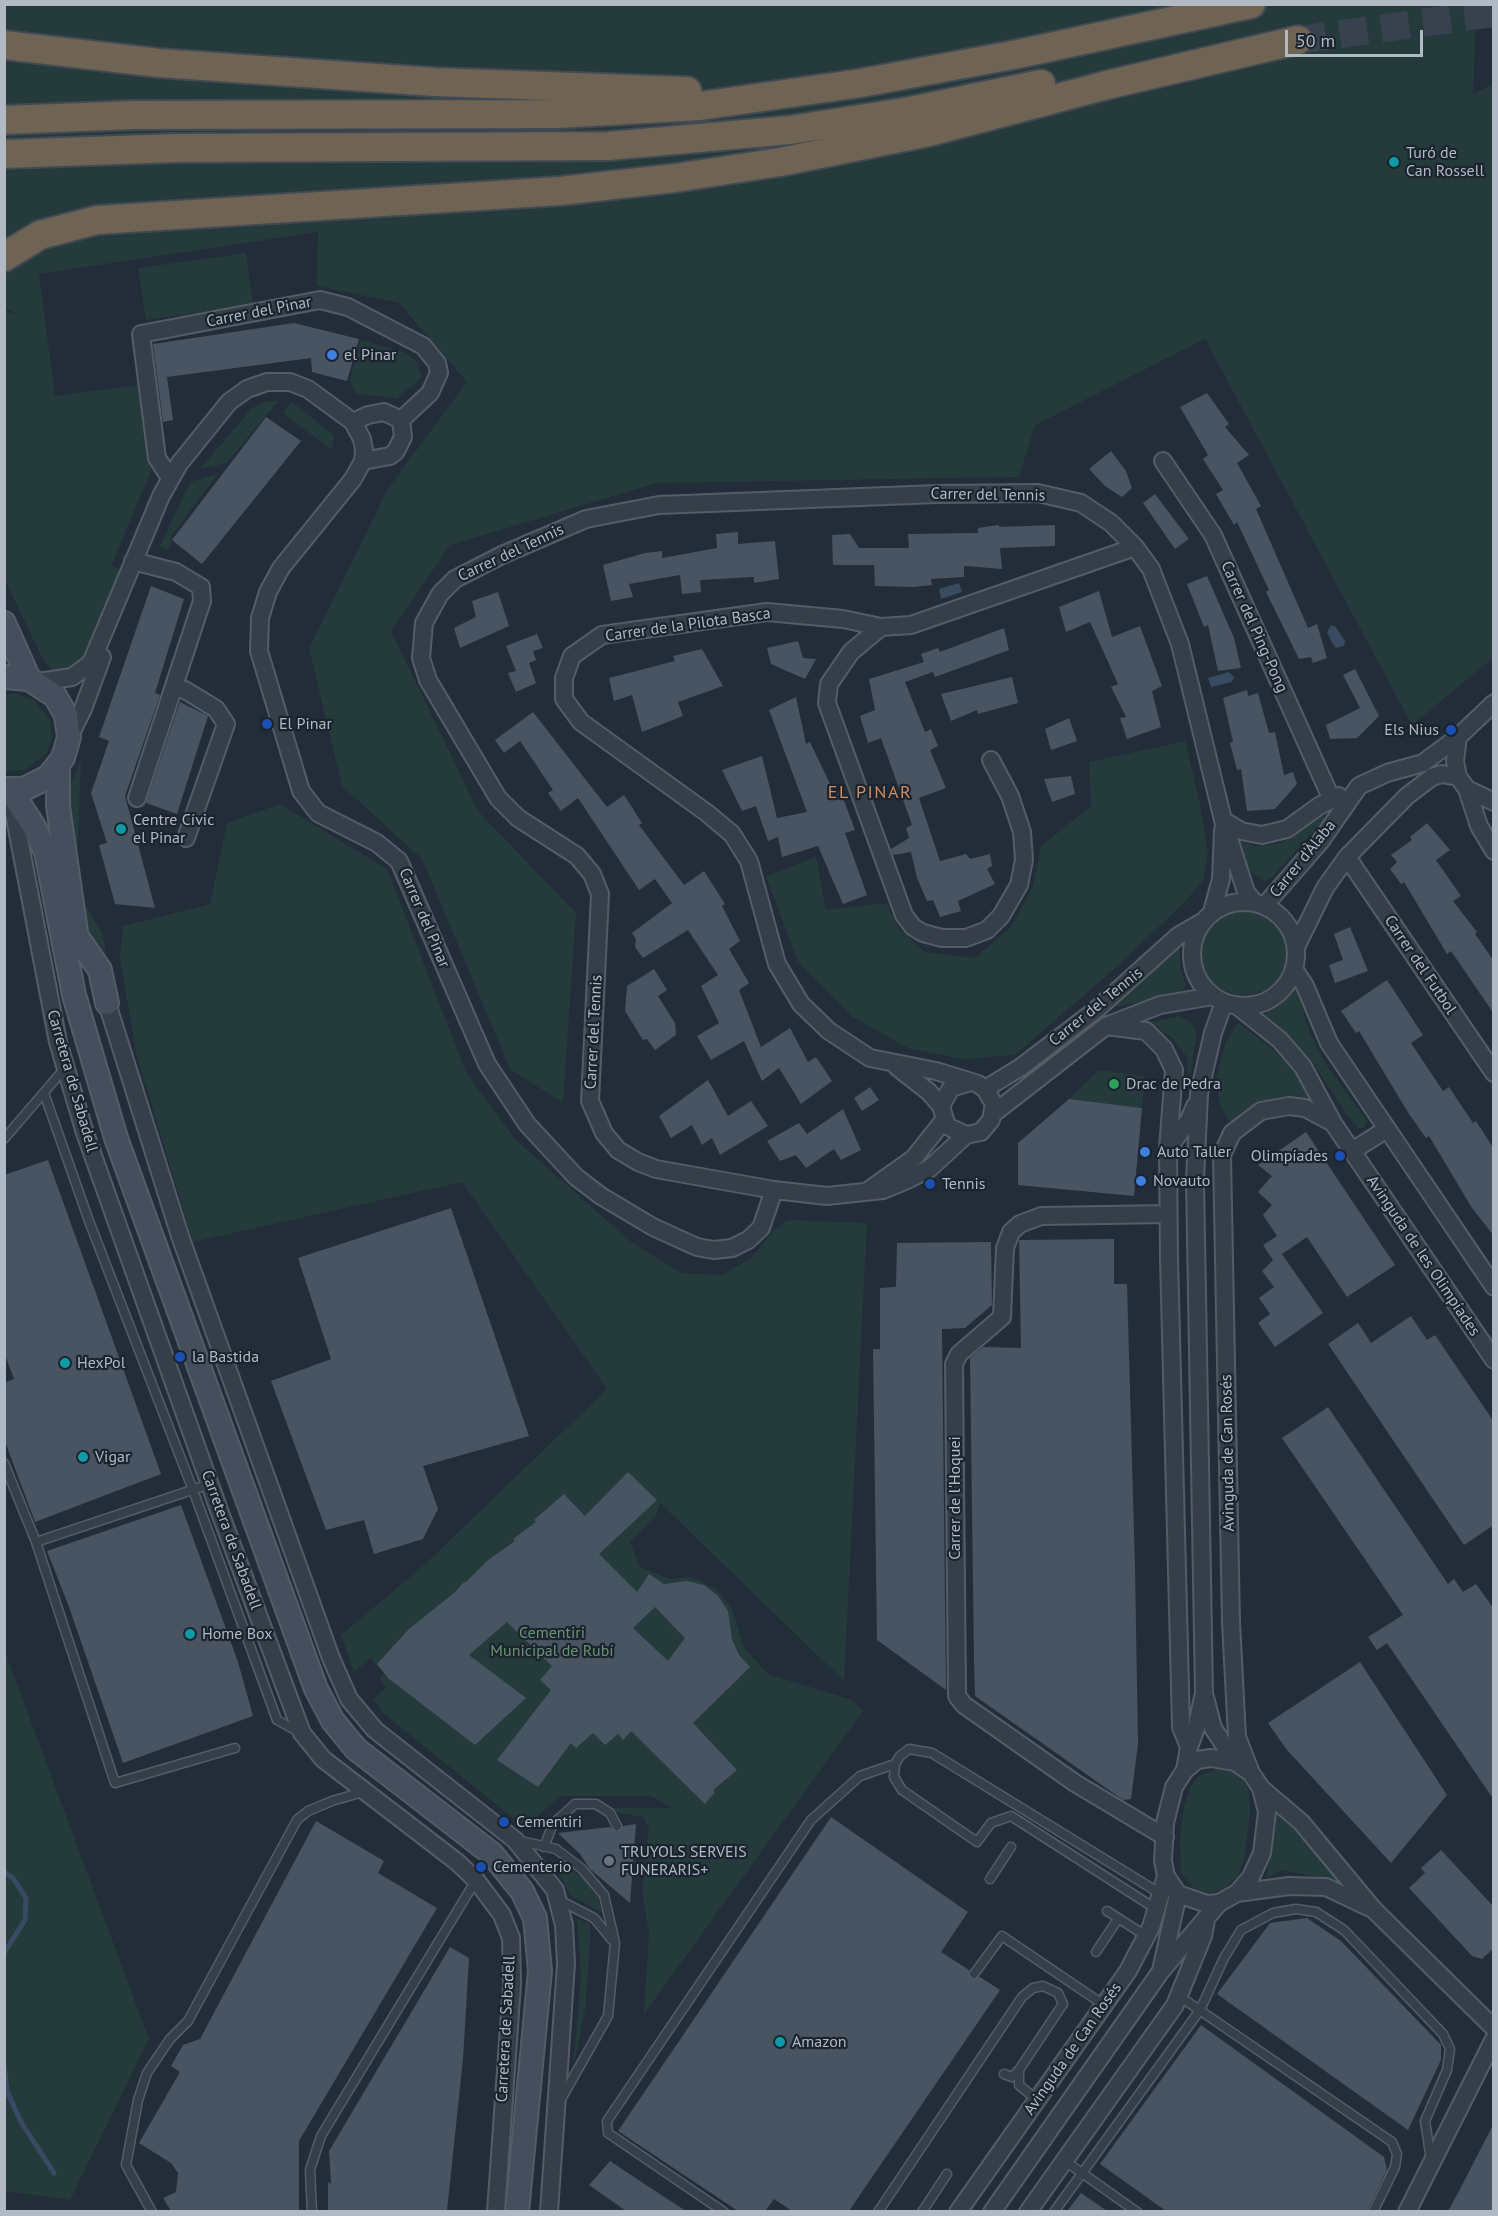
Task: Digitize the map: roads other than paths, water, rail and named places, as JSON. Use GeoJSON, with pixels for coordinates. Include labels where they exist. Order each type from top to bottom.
{"type":"FeatureCollection","features":[{"type":"Feature","properties":{"kind":"highway"},"geometry":{"type":"LineString","coordinates":[[4,120],[158,115],[557,114],[700,106],[861,82],[1018,54],[1251,4]]}},
{"type":"Feature","properties":{"kind":"highway"},"geometry":{"type":"LineString","coordinates":[[4,154],[176,148],[549,148],[715,138],[790,130],[910,111],[1298,32],[929,132],[780,162],[675,178],[560,190],[97,220],[40,236],[4,257]]}},
{"type":"Feature","properties":{"kind":"highway"},"geometry":{"type":"LineString","coordinates":[[4,45],[182,64],[435,82],[700,92],[746,98]]}},
{"type":"Feature","properties":{"kind":"main road"},"geometry":{"type":"LineString","coordinates":[[4,623],[33,681]]}},
{"type":"Feature","properties":{"kind":"main road"},"geometry":{"type":"LineString","coordinates":[[4,677],[33,681],[55,696],[66,715],[69,737],[58,768],[58,806],[77,937],[86,1029]]}},
{"type":"Feature","properties":{"kind":"main road"},"geometry":{"type":"LineString","coordinates":[[58,768],[37,785],[6,793],[33,825],[45,852],[74,995],[86,1029],[116,1138],[284,1607],[324,1707],[344,1736],[368,1761],[450,1820],[492,1854],[522,1891],[534,1918],[540,1971],[517,2211]]}},
{"type":"Feature","properties":{"kind":"main road"},"geometry":{"type":"LineString","coordinates":[[77,937],[100,970],[107,1003]]}},
{"type":"Feature","properties":{"kind":"street","name":"Carrer del Pinar"},"geometry":{"type":"LineString","coordinates":[[170,478],[157,458],[141,334],[320,300],[348,307],[423,346],[437,363],[439,373],[430,393],[401,420]]}},
{"type":"Feature","properties":{"kind":"street"},"geometry":{"type":"LineString","coordinates":[[33,681],[72,677],[82,672],[91,663],[109,625],[151,514],[170,478],[229,402],[256,384],[278,381],[298,384],[353,423],[362,439],[363,461],[390,456],[396,451],[403,437],[401,420],[384,412],[368,415],[353,423]]}},
{"type":"Feature","properties":{"kind":"street","name":"Carrer del Pinar"},"geometry":{"type":"LineString","coordinates":[[363,461],[353,479],[281,568],[268,592],[260,618],[259,651],[301,791],[318,813],[377,843],[399,861],[487,1064],[527,1124],[576,1177],[601,1196],[653,1227],[697,1247],[714,1250],[732,1248],[748,1240],[760,1228],[774,1190]]}},
{"type":"Feature","properties":{"kind":"street","name":"Carrer del Ping-Pong"},"geometry":{"type":"LineString","coordinates":[[1163,461],[1213,535],[1332,800]]}},
{"type":"Feature","properties":{"kind":"street","name":"Carrer del Tennis"},"geometry":{"type":"LineString","coordinates":[[1224,1001],[1160,1005],[1106,1026],[994,1113],[987,1127],[974,1135],[966,1135],[929,1169],[883,1190],[827,1196],[774,1190],[656,1169],[638,1162],[618,1150],[604,1133],[590,1101],[600,894],[592,874],[577,856],[518,818],[498,798],[479,769],[428,680],[421,658],[424,623],[440,594],[455,579],[502,555],[586,519],[659,505],[937,494],[1038,493],[1081,503],[1111,523],[1135,547],[1151,569],[1170,612],[1190,682],[1223,820],[1246,892],[1259,904]]}},
{"type":"Feature","properties":{"kind":"street","name":"Carrer de la Pilota Basca"},"geometry":{"type":"LineString","coordinates":[[978,1085],[936,1071],[891,1064],[870,1058],[829,1031],[801,1004],[777,964],[748,861],[732,834],[707,813],[581,722],[564,699],[564,678],[572,656],[602,635],[767,612],[843,619],[881,627],[911,625],[1135,547]]}},
{"type":"Feature","properties":{"kind":"street"},"geometry":{"type":"LineString","coordinates":[[133,561],[176,572],[201,587],[202,601],[137,798]]}},
{"type":"Feature","properties":{"kind":"street"},"geometry":{"type":"LineString","coordinates":[[69,737],[83,709],[104,650],[109,625]]}},
{"type":"Feature","properties":{"kind":"street"},"geometry":{"type":"LineString","coordinates":[[881,627],[851,652],[830,684],[827,703],[904,915],[913,927],[923,933],[942,938],[966,938],[987,930],[1001,916],[1019,885],[1024,860],[1022,832],[1010,796],[991,760]]}},
{"type":"Feature","properties":{"kind":"street"},"geometry":{"type":"LineString","coordinates":[[175,688],[185,690],[216,709],[226,724],[186,838]]}},
{"type":"Feature","properties":{"kind":"street"},"geometry":{"type":"LineString","coordinates":[[1223,820],[1241,831],[1262,835],[1287,829],[1332,800],[1359,786],[1387,773],[1423,763],[1458,737],[1494,703]]}},
{"type":"Feature","properties":{"kind":"street"},"geometry":{"type":"LineString","coordinates":[[1458,737],[1455,761],[1479,826],[1494,851]]}},
{"type":"Feature","properties":{"kind":"street","name":"Carrer d'Àlaba"},"geometry":{"type":"LineString","coordinates":[[1296,946],[1325,888],[1347,857],[1407,796],[1432,777],[1442,774],[1462,783]]}},
{"type":"Feature","properties":{"kind":"street"},"geometry":{"type":"LineString","coordinates":[[1462,783],[1494,802]]}},
{"type":"Feature","properties":{"kind":"street","name":"Carrer d'Àlaba"},"geometry":{"type":"LineString","coordinates":[[1259,904],[1320,842],[1359,786]]}},
{"type":"Feature","properties":{"kind":"street","name":"Carretera de Sabadell"},"geometry":{"type":"LineString","coordinates":[[6,793],[14,813],[44,973],[65,1067],[85,1133],[210,1484],[302,1733],[323,1759],[363,1792],[430,1839],[476,1881],[502,1915],[511,1938],[512,1984],[496,2211]]}},
{"type":"Feature","properties":{"kind":"street","name":"Carrer del Tennis"},"geometry":{"type":"LineString","coordinates":[[866,1192],[914,1158],[942,1113],[951,1088],[978,1085],[1021,1067],[1097,1009],[1178,936],[1208,916],[1221,879],[1223,820]]}},
{"type":"Feature","properties":{"kind":"street","name":"Carrer del Futbol"},"geometry":{"type":"LineString","coordinates":[[1347,857],[1494,1073]]}},
{"type":"Feature","properties":{"kind":"street"},"geometry":{"type":"LineString","coordinates":[[1232,902],[1259,904],[1280,915],[1290,929],[1296,946],[1294,969],[1287,982],[1265,1001],[1224,1001],[1201,984],[1194,969],[1192,952],[1194,936],[1208,916],[1232,902]]}},
{"type":"Feature","properties":{"kind":"street"},"geometry":{"type":"LineString","coordinates":[[1294,969],[1305,986],[1329,1043],[1494,1287]]}},
{"type":"Feature","properties":{"kind":"street","name":"Avinguda de Can Rosés"},"geometry":{"type":"LineString","coordinates":[[1168,1149],[1189,1120],[1199,1094],[1213,1033],[1224,1001]]}},
{"type":"Feature","properties":{"kind":"street","name":"Avinguda de les Olimpíades"},"geometry":{"type":"LineString","coordinates":[[1224,1001],[1280,1040],[1303,1067],[1333,1123],[1494,1360]]}},
{"type":"Feature","properties":{"kind":"street"},"geometry":{"type":"LineString","coordinates":[[107,1003],[180,1236],[331,1658],[349,1699],[375,1730],[515,1840],[555,1890],[564,1925],[566,1964],[549,2211]]}},
{"type":"Feature","properties":{"kind":"street","name":"Avinguda de Can Rosés"},"geometry":{"type":"LineString","coordinates":[[1106,1026],[1146,1031],[1164,1049],[1174,1070],[1168,1149],[1168,1214],[1181,1727],[1189,1747]]}},
{"type":"Feature","properties":{"kind":"street","name":"Carrer de la Pilota Basca"},"geometry":{"type":"LineString","coordinates":[[891,1064],[911,1076],[942,1113]]}},
{"type":"Feature","properties":{"kind":"street"},"geometry":{"type":"LineString","coordinates":[[978,1085],[994,1104],[994,1113]]}},
{"type":"Feature","properties":{"kind":"street","name":"Avinguda de Can Rosés"},"geometry":{"type":"LineString","coordinates":[[1185,1770],[1204,1693],[1195,1180],[1199,1094]]}},
{"type":"Feature","properties":{"kind":"street","name":"Avinguda de Can Rosés"},"geometry":{"type":"LineString","coordinates":[[1195,1180],[1206,1156],[1261,1111],[1289,1106],[1311,1110],[1333,1123]]}},
{"type":"Feature","properties":{"kind":"street"},"geometry":{"type":"LineString","coordinates":[[942,1113],[952,1130],[966,1135]]}},
{"type":"Feature","properties":{"kind":"street"},"geometry":{"type":"LineString","coordinates":[[1352,1151],[1387,1129]]}},
{"type":"Feature","properties":{"kind":"street","name":"Avinguda de Can Rosés"},"geometry":{"type":"LineString","coordinates":[[1232,1133],[1222,1155],[1231,1622],[1238,1737],[1251,1773]]}},
{"type":"Feature","properties":{"kind":"street","name":"Carrer de l'Hoquei"},"geometry":{"type":"LineString","coordinates":[[1165,1837],[1075,1783],[964,1705],[957,1696],[954,1364],[959,1354],[1002,1317],[1005,1248],[1011,1232],[1020,1224],[1041,1216],[1168,1214]]}},
{"type":"Feature","properties":{"kind":"street","name":"Avinguda de Can Rosés"},"geometry":{"type":"LineString","coordinates":[[1204,1693],[1213,1728],[1235,1762]]}},
{"type":"Feature","properties":{"kind":"street"},"geometry":{"type":"LineString","coordinates":[[1261,1788],[1267,1812],[1262,1853],[1251,1877],[1237,1893],[1219,1903],[1165,1899],[1165,1837],[1174,1787],[1185,1770],[1197,1760],[1211,1758],[1235,1762],[1251,1773],[1261,1788],[1301,1822],[1374,1910],[1494,2028]]}},
{"type":"Feature","properties":{"kind":"street"},"geometry":{"type":"LineString","coordinates":[[1237,1893],[1289,1886],[1326,1887],[1374,1910]]}},
{"type":"Feature","properties":{"kind":"street","name":"Avinguda de Can Rosés"},"geometry":{"type":"LineString","coordinates":[[958,2211],[1128,1971],[1165,1899]]}},
{"type":"Feature","properties":{"kind":"street","name":"Avinguda de Can Rosés"},"geometry":{"type":"LineString","coordinates":[[1161,1971],[1165,1899]]}},
{"type":"Feature","properties":{"kind":"street","name":"Avinguda de Can Rosés"},"geometry":{"type":"LineString","coordinates":[[993,2211],[1161,1971],[1219,1903]]}},
{"type":"Feature","properties":{"kind":"street","name":"Avinguda de Can Rosés"},"geometry":{"type":"LineString","coordinates":[[1028,2211],[1179,1996],[1203,1936],[1206,1918]]}},
{"type":"Feature","properties":{"kind":"street"},"geometry":{"type":"LineString","coordinates":[[1407,2211],[1494,2039]]}},
{"type":"Feature","properties":{"kind":"lane"},"geometry":{"type":"LineString","coordinates":[[4,1139],[65,1067]]}},
{"type":"Feature","properties":{"kind":"lane"},"geometry":{"type":"LineString","coordinates":[[44,1093],[88,1221],[193,1490],[277,1720],[302,1733]]}},
{"type":"Feature","properties":{"kind":"lane"},"geometry":{"type":"LineString","coordinates":[[4,1463],[36,1542],[115,1784],[235,1748]]}},
{"type":"Feature","properties":{"kind":"lane"},"geometry":{"type":"LineString","coordinates":[[36,1542],[210,1484]]}},
{"type":"Feature","properties":{"kind":"lane"},"geometry":{"type":"LineString","coordinates":[[724,2211],[608,2133],[607,2121],[811,1820],[860,1776],[895,1764],[909,1749],[932,1754],[1165,1899]]}},
{"type":"Feature","properties":{"kind":"lane"},"geometry":{"type":"LineString","coordinates":[[895,1764],[894,1777],[902,1790],[977,1842],[992,1823],[1011,1816],[1165,1899]]}},
{"type":"Feature","properties":{"kind":"lane"},"geometry":{"type":"LineString","coordinates":[[152,2211],[126,2165],[138,2100],[147,2073],[170,2039],[188,2021],[297,1820],[308,1811],[332,1800],[363,1792]]}},
{"type":"Feature","properties":{"kind":"lane"},"geometry":{"type":"LineString","coordinates":[[544,1847],[553,1824],[575,1804],[596,1804],[610,1813],[617,1827]]}},
{"type":"Feature","properties":{"kind":"lane"},"geometry":{"type":"LineString","coordinates":[[515,1840],[556,1850],[582,1869],[604,1894],[615,1943],[608,2016],[555,2109]]}},
{"type":"Feature","properties":{"kind":"lane"},"geometry":{"type":"LineString","coordinates":[[990,1879],[1011,1847]]}},
{"type":"Feature","properties":{"kind":"lane"},"geometry":{"type":"LineString","coordinates":[[312,2211],[310,2170],[321,2136],[476,1881]]}},
{"type":"Feature","properties":{"kind":"lane"},"geometry":{"type":"LineString","coordinates":[[557,1899],[594,1918],[615,1943]]}},
{"type":"Feature","properties":{"kind":"lane"},"geometry":{"type":"LineString","coordinates":[[1054,2211],[1200,2010],[1224,1958],[1241,1930],[1273,1913],[1296,1909],[1316,1912],[1333,1921],[1443,2034],[1450,2049],[1447,2070],[1425,2121],[1432,2163]]}},
{"type":"Feature","properties":{"kind":"lane"},"geometry":{"type":"LineString","coordinates":[[1107,1911],[1146,1936]]}},
{"type":"Feature","properties":{"kind":"lane"},"geometry":{"type":"LineString","coordinates":[[1096,1952],[1119,1918]]}},
{"type":"Feature","properties":{"kind":"lane"},"geometry":{"type":"LineString","coordinates":[[974,1974],[1002,1936],[1104,2005]]}},
{"type":"Feature","properties":{"kind":"lane"},"geometry":{"type":"LineString","coordinates":[[878,2211],[1022,1997],[1033,1988],[1043,1986],[1058,1994],[1063,2004],[1019,2070],[1012,2077],[1004,2074]]}},
{"type":"Feature","properties":{"kind":"lane"},"geometry":{"type":"LineString","coordinates":[[1179,1996],[1392,2142],[1397,2154],[1395,2168],[1373,2211]]}},
{"type":"Feature","properties":{"kind":"lane"},"geometry":{"type":"LineString","coordinates":[[1019,2070],[1019,2085],[1037,2100]]}},
{"type":"Feature","properties":{"kind":"lane"},"geometry":{"type":"LineString","coordinates":[[1065,2160],[1137,2211]]}},
{"type":"Feature","properties":{"kind":"lane"},"geometry":{"type":"LineString","coordinates":[[922,2211],[947,2174]]}},
{"type":"Feature","properties":{"kind":"water"},"geometry":{"type":"Polygon","coordinates":[[[959,583],[962,592],[941,599],[939,589],[959,583]]]}},
{"type":"Feature","properties":{"kind":"water"},"geometry":{"type":"Polygon","coordinates":[[[1331,625],[1335,626],[1345,641],[1344,646],[1336,648],[1332,643],[1327,632],[1331,625]]]}},
{"type":"Feature","properties":{"kind":"water"},"geometry":{"type":"Polygon","coordinates":[[[1229,672],[1234,677],[1232,682],[1211,687],[1208,678],[1229,672]]]}},
{"type":"Feature","properties":{"kind":"waterway"},"geometry":{"type":"LineString","coordinates":[[4,1872],[13,1878],[26,1898],[25,1920],[4,1953]]}},
{"type":"Feature","properties":{"kind":"waterway"},"geometry":{"type":"LineString","coordinates":[[4,2065],[7,2091],[21,2122],[54,2173]]}},
{"type":"Feature","properties":{"kind":"tunnel"},"geometry":{"type":"LineString","coordinates":[[1298,40],[1494,13]]}},
{"type":"Feature","properties":{"kind":"place","name":"Turó de Can Rossell"},"geometry":{"type":"Point","coordinates":[1394,162]}},
{"type":"Feature","properties":{"kind":"place","name":"el Pinar"},"geometry":{"type":"Point","coordinates":[332,355]}},
{"type":"Feature","properties":{"kind":"place","name":"El Pinar"},"geometry":{"type":"Point","coordinates":[267,724]}},
{"type":"Feature","properties":{"kind":"place","name":"Els Nius"},"geometry":{"type":"Point","coordinates":[1451,730]}},
{"type":"Feature","properties":{"kind":"place","name":"Centre Cívic el Pinar"},"geometry":{"type":"Point","coordinates":[121,829]}},
{"type":"Feature","properties":{"kind":"place","name":"Drac de Pedra"},"geometry":{"type":"Point","coordinates":[1114,1084]}},
{"type":"Feature","properties":{"kind":"place","name":"Auto Taller"},"geometry":{"type":"Point","coordinates":[1145,1152]}},
{"type":"Feature","properties":{"kind":"place","name":"Olimpíades"},"geometry":{"type":"Point","coordinates":[1340,1156]}},
{"type":"Feature","properties":{"kind":"place","name":"Novauto"},"geometry":{"type":"Point","coordinates":[1141,1181]}},
{"type":"Feature","properties":{"kind":"place","name":"Tennis"},"geometry":{"type":"Point","coordinates":[930,1184]}},
{"type":"Feature","properties":{"kind":"place","name":"la Bastida"},"geometry":{"type":"Point","coordinates":[180,1357]}},
{"type":"Feature","properties":{"kind":"place","name":"HexPol"},"geometry":{"type":"Point","coordinates":[65,1363]}},
{"type":"Feature","properties":{"kind":"place","name":"Vigar"},"geometry":{"type":"Point","coordinates":[83,1457]}},
{"type":"Feature","properties":{"kind":"place","name":"Home Box"},"geometry":{"type":"Point","coordinates":[190,1634]}},
{"type":"Feature","properties":{"kind":"place","name":"Cementiri"},"geometry":{"type":"Point","coordinates":[504,1822]}},
{"type":"Feature","properties":{"kind":"place","name":"TRUYOLS SERVEIS FUNERARIS+"},"geometry":{"type":"Point","coordinates":[609,1861]}},
{"type":"Feature","properties":{"kind":"place","name":"Cementerio"},"geometry":{"type":"Point","coordinates":[481,1867]}},
{"type":"Feature","properties":{"kind":"place","name":"Amazon"},"geometry":{"type":"Point","coordinates":[780,2042]}},
{"type":"Feature","properties":{"kind":"district","name":"EL PINAR"},"geometry":{"type":"Point","coordinates":[870,793]}},
{"type":"Feature","properties":{"kind":"park label","name":"Cementiri Municipal de Rubí"},"geometry":{"type":"Point","coordinates":[552,1642]}}]}
